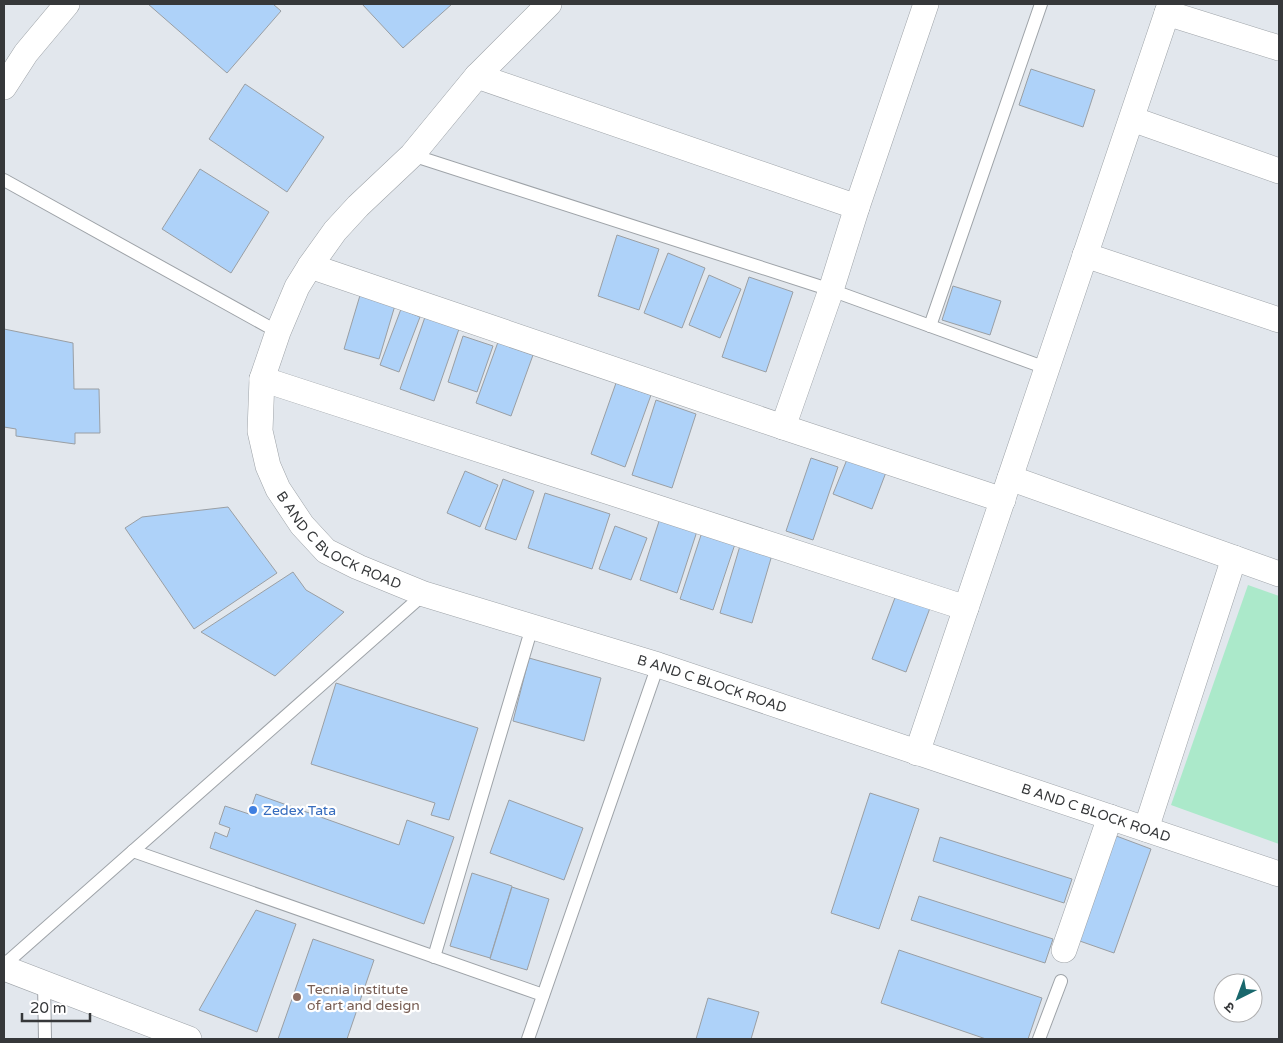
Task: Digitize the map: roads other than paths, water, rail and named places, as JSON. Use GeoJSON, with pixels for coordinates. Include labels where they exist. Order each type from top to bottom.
{"type":"FeatureCollection","features":[{"type":"Feature","properties":{"kind":"street"},"geometry":{"type":"LineString","coordinates":[[4,87],[26,53],[66,4]]}},
{"type":"Feature","properties":{"kind":"street","name":"B AND C BLOCK ROAD"},"geometry":{"type":"LineString","coordinates":[[549,4],[477,76],[412,155],[352,212],[335,231],[297,288],[278,332],[262,380],[260,431],[268,466],[278,489],[302,526],[326,550],[358,568],[424,594],[658,666],[1279,874]]}},
{"type":"Feature","properties":{"kind":"street"},"geometry":{"type":"LineString","coordinates":[[783,427],[831,290],[926,4]]}},
{"type":"Feature","properties":{"kind":"street"},"geometry":{"type":"LineString","coordinates":[[917,753],[1169,8],[1279,48]]}},
{"type":"Feature","properties":{"kind":"street"},"geometry":{"type":"LineString","coordinates":[[477,76],[857,207]]}},
{"type":"Feature","properties":{"kind":"street"},"geometry":{"type":"LineString","coordinates":[[1132,119],[1279,171]]}},
{"type":"Feature","properties":{"kind":"street"},"geometry":{"type":"LineString","coordinates":[[1085,255],[1279,320]]}},
{"type":"Feature","properties":{"kind":"street"},"geometry":{"type":"LineString","coordinates":[[310,266],[783,427],[1006,489],[1234,558],[1279,574]]}},
{"type":"Feature","properties":{"kind":"street"},"geometry":{"type":"LineString","coordinates":[[262,380],[966,608]]}},
{"type":"Feature","properties":{"kind":"street"},"geometry":{"type":"LineString","coordinates":[[1146,830],[1234,558]]}},
{"type":"Feature","properties":{"kind":"street"},"geometry":{"type":"LineString","coordinates":[[1064,950],[1110,817]]}},
{"type":"Feature","properties":{"kind":"street"},"geometry":{"type":"LineString","coordinates":[[4,966],[189,1039]]}},
{"type":"Feature","properties":{"kind":"lane"},"geometry":{"type":"LineString","coordinates":[[930,326],[1041,4]]}},
{"type":"Feature","properties":{"kind":"lane"},"geometry":{"type":"LineString","coordinates":[[412,155],[831,290],[1046,368]]}},
{"type":"Feature","properties":{"kind":"lane"},"geometry":{"type":"LineString","coordinates":[[4,180],[278,332]]}},
{"type":"Feature","properties":{"kind":"lane"},"geometry":{"type":"LineString","coordinates":[[4,966],[424,594]]}},
{"type":"Feature","properties":{"kind":"lane"},"geometry":{"type":"LineString","coordinates":[[434,957],[532,627]]}},
{"type":"Feature","properties":{"kind":"lane"},"geometry":{"type":"LineString","coordinates":[[528,1039],[658,666]]}},
{"type":"Feature","properties":{"kind":"lane"},"geometry":{"type":"LineString","coordinates":[[133,851],[544,996]]}},
{"type":"Feature","properties":{"kind":"lane"},"geometry":{"type":"LineString","coordinates":[[1039,1039],[1061,981]]}},
{"type":"Feature","properties":{"kind":"lane"},"geometry":{"type":"LineString","coordinates":[[44,983],[45,1039]]}},
{"type":"Feature","properties":{"kind":"place","name":"Zedex Tata"},"geometry":{"type":"Point","coordinates":[253,810]}},
{"type":"Feature","properties":{"kind":"place","name":"Tecnia institute of art and design"},"geometry":{"type":"Point","coordinates":[297,997]}}]}
